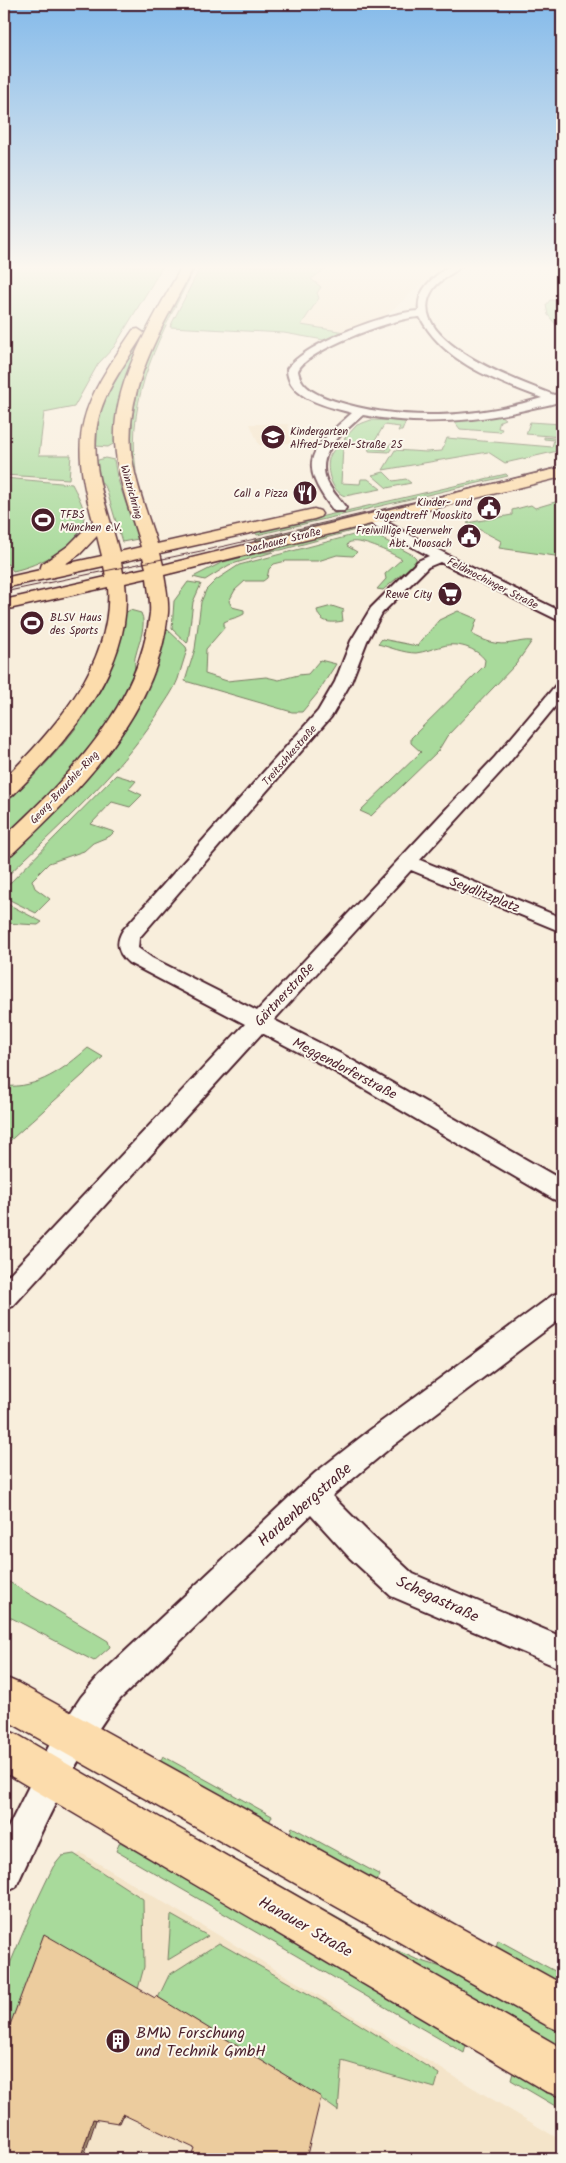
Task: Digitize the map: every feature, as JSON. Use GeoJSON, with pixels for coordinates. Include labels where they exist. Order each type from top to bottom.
{"type":"FeatureCollection","features":[{"type":"Feature","properties":{"kind":"main road","name":"Wintrichring"},"geometry":{"type":"LineString","coordinates":[[117,367],[99,396],[88,427],[105,452],[140,519],[149,550]]}},
{"type":"Feature","properties":{"kind":"main road","name":"Wintrichring"},"geometry":{"type":"LineString","coordinates":[[111,558],[101,522],[105,452],[124,420],[138,367]]}},
{"type":"Feature","properties":{"kind":"main road"},"geometry":{"type":"LineString","coordinates":[[388,498],[562,460]]}},
{"type":"Feature","properties":{"kind":"main road","name":"Dachauer Straße"},"geometry":{"type":"LineString","coordinates":[[4,605],[220,557],[562,472]]}},
{"type":"Feature","properties":{"kind":"main road","name":"Dachauer Straße"},"geometry":{"type":"LineString","coordinates":[[4,583],[359,504]]}},
{"type":"Feature","properties":{"kind":"main road"},"geometry":{"type":"LineString","coordinates":[[140,519],[163,527],[200,534],[218,534]]}},
{"type":"Feature","properties":{"kind":"main road"},"geometry":{"type":"LineString","coordinates":[[31,577],[74,550],[101,522]]}},
{"type":"Feature","properties":{"kind":"main road","name":"Georg-Brauchle-Ring"},"geometry":{"type":"LineString","coordinates":[[4,849],[84,768],[119,721],[138,690],[154,648],[159,609],[156,571],[149,550]]}},
{"type":"Feature","properties":{"kind":"main road"},"geometry":{"type":"LineString","coordinates":[[42,596],[74,599],[125,613],[159,609],[177,585],[220,557]]}},
{"type":"Feature","properties":{"kind":"main road"},"geometry":{"type":"LineString","coordinates":[[4,791],[41,753],[76,709],[94,680],[125,613],[111,558]]}},
{"type":"Feature","properties":{"kind":"main road"},"geometry":{"type":"LineString","coordinates":[[4,1697],[562,2009]]}},
{"type":"Feature","properties":{"kind":"main road","name":"Hanauer Straße"},"geometry":{"type":"LineString","coordinates":[[4,1749],[50,1778],[562,2074]]}},
{"type":"Feature","properties":{"kind":"street"},"geometry":{"type":"LineString","coordinates":[[295,367],[293,370],[294,378],[304,390],[327,402],[360,412],[411,418],[448,417],[501,411],[559,397]]}},
{"type":"Feature","properties":{"kind":"street"},"geometry":{"type":"LineString","coordinates":[[478,367],[503,379],[559,397]]}},
{"type":"Feature","properties":{"kind":"street"},"geometry":{"type":"LineString","coordinates":[[339,508],[320,483],[317,474],[317,464],[326,444],[360,412]]}},
{"type":"Feature","properties":{"kind":"street","name":"Feldmochinger Straße"},"geometry":{"type":"LineString","coordinates":[[371,518],[562,618]]}},
{"type":"Feature","properties":{"kind":"street","name":"Treitschkestraße"},"geometry":{"type":"LineString","coordinates":[[126,948],[126,941],[130,935],[325,713],[343,682],[359,641],[376,611],[423,564],[441,556]]}},
{"type":"Feature","properties":{"kind":"street","name":"Gärtnerstraße"},"geometry":{"type":"LineString","coordinates":[[4,1296],[501,761],[562,688]]}},
{"type":"Feature","properties":{"kind":"street","name":"Seydlitzplatz"},"geometry":{"type":"LineString","coordinates":[[407,862],[562,925]]}},
{"type":"Feature","properties":{"kind":"street","name":"Meggendorferstraße"},"geometry":{"type":"LineString","coordinates":[[126,948],[145,963],[259,1021],[411,1103],[562,1192]]}},
{"type":"Feature","properties":{"kind":"street","name":"Hardenbergstraße"},"geometry":{"type":"LineString","coordinates":[[74,1736],[93,1706],[108,1688],[312,1495],[380,1440],[562,1303]]}},
{"type":"Feature","properties":{"kind":"street","name":"Schegastraße"},"geometry":{"type":"LineString","coordinates":[[312,1495],[360,1547],[402,1585],[562,1653]]}},
{"type":"Feature","properties":{"kind":"street"},"geometry":{"type":"LineString","coordinates":[[4,1875],[50,1778],[74,1736]]}},
{"type":"Feature","properties":{"kind":"shaded area","name":"Kindergarten Alfred-Drexel-Straße 25"},"geometry":{"type":"Polygon","coordinates":[[[250,424],[288,424],[291,441],[290,443],[259,445],[250,424]]]}},
{"type":"Feature","properties":{"kind":"shaded area"},"geometry":{"type":"Polygon","coordinates":[[[81,1853],[562,2141],[562,2159],[4,2159],[62,1862],[81,1853]]]}},
{"type":"Feature","properties":{"kind":"green space"},"geometry":{"type":"Polygon","coordinates":[[[4,367],[96,367],[74,407],[44,413],[39,455],[71,455],[69,479],[4,475],[4,367]]]}},
{"type":"Feature","properties":{"kind":"green space"},"geometry":{"type":"Polygon","coordinates":[[[124,367],[139,367],[118,416],[115,443],[108,447],[96,446],[95,444],[98,414],[105,398],[124,367]]]}},
{"type":"Feature","properties":{"kind":"green space"},"geometry":{"type":"Polygon","coordinates":[[[145,367],[148,367],[141,390],[136,416],[134,443],[136,472],[133,473],[131,444],[138,390],[145,367]]]}},
{"type":"Feature","properties":{"kind":"green space"},"geometry":{"type":"Polygon","coordinates":[[[501,416],[505,419],[500,421],[498,428],[502,429],[500,432],[460,429],[454,421],[501,416]]]}},
{"type":"Feature","properties":{"kind":"green space"},"geometry":{"type":"Polygon","coordinates":[[[371,420],[406,421],[402,431],[398,431],[400,427],[384,425],[371,448],[386,450],[390,444],[394,445],[389,452],[369,451],[368,445],[344,439],[357,425],[371,420]]]}},
{"type":"Feature","properties":{"kind":"green space"},"geometry":{"type":"Polygon","coordinates":[[[530,422],[562,424],[562,437],[526,434],[530,422]]]}},
{"type":"Feature","properties":{"kind":"green space"},"geometry":{"type":"Polygon","coordinates":[[[544,437],[562,439],[562,450],[505,463],[488,452],[383,470],[395,450],[442,451],[447,438],[552,447],[554,440],[544,439],[544,437]]]}},
{"type":"Feature","properties":{"kind":"green space"},"geometry":{"type":"Polygon","coordinates":[[[342,441],[353,443],[353,446],[343,447],[341,483],[360,484],[361,479],[368,479],[381,489],[345,496],[340,494],[330,478],[328,465],[331,454],[342,441]]]}},
{"type":"Feature","properties":{"kind":"green space"},"geometry":{"type":"Polygon","coordinates":[[[105,458],[114,460],[117,477],[138,539],[122,542],[106,488],[98,479],[95,461],[105,458]]]}},
{"type":"Feature","properties":{"kind":"green space"},"geometry":{"type":"Polygon","coordinates":[[[384,472],[393,481],[406,479],[411,483],[387,488],[372,475],[384,472]]]}},
{"type":"Feature","properties":{"kind":"green space"},"geometry":{"type":"Polygon","coordinates":[[[506,474],[508,476],[257,535],[255,532],[506,474]]]}},
{"type":"Feature","properties":{"kind":"green space","name":"TFBS München e.V."},"geometry":{"type":"Polygon","coordinates":[[[4,478],[72,484],[84,513],[83,524],[69,544],[47,559],[13,571],[8,564],[4,565],[4,478]]]}},
{"type":"Feature","properties":{"kind":"green space"},"geometry":{"type":"Polygon","coordinates":[[[513,479],[258,542],[255,540],[513,479]]]}},
{"type":"Feature","properties":{"kind":"green space"},"geometry":{"type":"Polygon","coordinates":[[[562,500],[562,557],[499,548],[501,541],[467,523],[512,515],[512,510],[531,505],[535,508],[562,500]]]}},
{"type":"Feature","properties":{"kind":"green space"},"geometry":{"type":"Polygon","coordinates":[[[363,525],[370,526],[281,550],[260,551],[363,525]]]}},
{"type":"Feature","properties":{"kind":"green space"},"geometry":{"type":"Polygon","coordinates":[[[361,533],[377,536],[413,555],[416,558],[416,562],[383,590],[377,589],[386,579],[385,574],[402,559],[359,542],[348,543],[347,546],[357,552],[353,556],[337,555],[318,561],[286,561],[274,564],[269,569],[267,578],[263,581],[245,581],[235,590],[229,601],[232,607],[244,610],[244,614],[224,622],[224,628],[206,649],[205,674],[227,681],[266,677],[279,680],[308,674],[320,660],[336,664],[317,694],[302,712],[292,712],[185,681],[195,649],[201,602],[206,590],[216,580],[239,565],[361,533]]]}},
{"type":"Feature","properties":{"kind":"green space"},"geometry":{"type":"Polygon","coordinates":[[[263,552],[273,552],[229,565],[205,580],[193,577],[223,562],[263,552]]]}},
{"type":"Feature","properties":{"kind":"green space"},"geometry":{"type":"Polygon","coordinates":[[[188,582],[201,584],[193,602],[187,643],[172,629],[174,601],[188,582]]]}},
{"type":"Feature","properties":{"kind":"green space"},"geometry":{"type":"Polygon","coordinates":[[[332,606],[344,610],[342,613],[343,621],[331,622],[321,618],[317,610],[332,606]]]}},
{"type":"Feature","properties":{"kind":"green space"},"geometry":{"type":"Polygon","coordinates":[[[130,610],[141,613],[143,622],[135,657],[135,675],[125,698],[96,742],[78,763],[4,837],[4,805],[45,764],[82,720],[98,695],[110,670],[120,642],[125,613],[130,610]]]}},
{"type":"Feature","properties":{"kind":"green space"},"geometry":{"type":"Polygon","coordinates":[[[458,611],[477,619],[472,634],[481,639],[501,644],[532,641],[516,664],[447,736],[438,751],[371,816],[360,811],[421,752],[411,743],[411,738],[484,666],[485,660],[472,649],[454,645],[411,653],[378,644],[382,639],[417,646],[439,620],[458,611]]]}},
{"type":"Feature","properties":{"kind":"green space"},"geometry":{"type":"Polygon","coordinates":[[[167,629],[187,650],[176,684],[157,715],[141,738],[105,781],[4,879],[4,862],[81,785],[105,758],[126,728],[144,697],[158,664],[167,629]]]}},
{"type":"Feature","properties":{"kind":"green space"},"geometry":{"type":"Polygon","coordinates":[[[116,775],[136,781],[129,789],[142,795],[130,807],[112,802],[91,824],[114,832],[110,836],[93,843],[84,851],[49,863],[32,880],[35,888],[50,899],[36,913],[4,897],[4,889],[116,775]]]}},
{"type":"Feature","properties":{"kind":"green space"},"geometry":{"type":"Polygon","coordinates":[[[4,902],[42,922],[38,925],[4,923],[4,902]]]}},
{"type":"Feature","properties":{"kind":"green space"},"geometry":{"type":"Polygon","coordinates":[[[88,1048],[103,1057],[4,1146],[4,1086],[16,1086],[39,1081],[60,1070],[88,1048]]]}},
{"type":"Feature","properties":{"kind":"green space"},"geometry":{"type":"Polygon","coordinates":[[[4,1579],[108,1641],[110,1647],[94,1661],[4,1614],[4,1579]]]}},
{"type":"Feature","properties":{"kind":"green space"},"geometry":{"type":"Polygon","coordinates":[[[163,1756],[272,1816],[268,1825],[159,1764],[163,1756]]]}},
{"type":"Feature","properties":{"kind":"green space"},"geometry":{"type":"Polygon","coordinates":[[[140,1806],[389,1947],[416,1959],[469,1976],[562,2027],[562,2053],[136,1813],[140,1806]]]}},
{"type":"Feature","properties":{"kind":"green space"},"geometry":{"type":"Polygon","coordinates":[[[292,1827],[380,1875],[376,1884],[289,1836],[292,1827]]]}},
{"type":"Feature","properties":{"kind":"green space"},"geometry":{"type":"Polygon","coordinates":[[[120,1842],[467,2042],[464,2053],[116,1851],[120,1842]]]}},
{"type":"Feature","properties":{"kind":"green space"},"geometry":{"type":"Polygon","coordinates":[[[74,1854],[143,1899],[144,1967],[138,1989],[4,2054],[4,1978],[53,1867],[62,1856],[74,1854]]]}},
{"type":"Feature","properties":{"kind":"green space"},"geometry":{"type":"Polygon","coordinates":[[[171,1915],[208,1936],[168,1960],[171,1915]]]}},
{"type":"Feature","properties":{"kind":"green space"},"geometry":{"type":"Polygon","coordinates":[[[498,1940],[562,1975],[562,1987],[495,1950],[498,1940]]]}},
{"type":"Feature","properties":{"kind":"green space"},"geometry":{"type":"Polygon","coordinates":[[[219,1943],[340,2012],[439,2074],[435,2088],[342,2061],[338,2111],[158,1998],[169,1975],[219,1943]]]}},
{"type":"Feature","properties":{"kind":"green space"},"geometry":{"type":"Polygon","coordinates":[[[514,2069],[562,2097],[562,2110],[511,2080],[514,2069]]]}},
{"type":"Feature","properties":{"kind":"building","name":"BMW Forschung und Technik GmbH"},"geometry":{"type":"Polygon","coordinates":[[[44,1934],[155,1998],[156,1996],[321,2097],[306,2159],[190,2159],[194,2148],[122,2114],[118,2123],[93,2119],[80,2159],[4,2159],[4,2041],[44,1934]]]}},
{"type":"Feature","properties":{"kind":"tram line"},"geometry":{"type":"LineString","coordinates":[[4,592],[225,546],[562,467]]}},
{"type":"Feature","properties":{"kind":"place","name":"Kindergarten Alfred-Drexel-Straße 25"},"geometry":{"type":"Point","coordinates":[273,437]}},
{"type":"Feature","properties":{"kind":"place","name":"Call a Pizza"},"geometry":{"type":"Point","coordinates":[305,493]}},
{"type":"Feature","properties":{"kind":"place","name":"Kinder- und Jugendtreff Mooskito"},"geometry":{"type":"Point","coordinates":[489,508]}},
{"type":"Feature","properties":{"kind":"place","name":"TFBS München e.V."},"geometry":{"type":"Point","coordinates":[43,520]}},
{"type":"Feature","properties":{"kind":"place","name":"Freiwillige Feuerwehr Abt. Moosach"},"geometry":{"type":"Point","coordinates":[469,536]}},
{"type":"Feature","properties":{"kind":"place","name":"Rewe City"},"geometry":{"type":"Point","coordinates":[450,594]}},
{"type":"Feature","properties":{"kind":"place","name":"BLSV Haus des Sports"},"geometry":{"type":"Point","coordinates":[32,623]}},
{"type":"Feature","properties":{"kind":"place","name":"BMW Forschung und Technik GmbH"},"geometry":{"type":"Point","coordinates":[118,2041]}}]}
